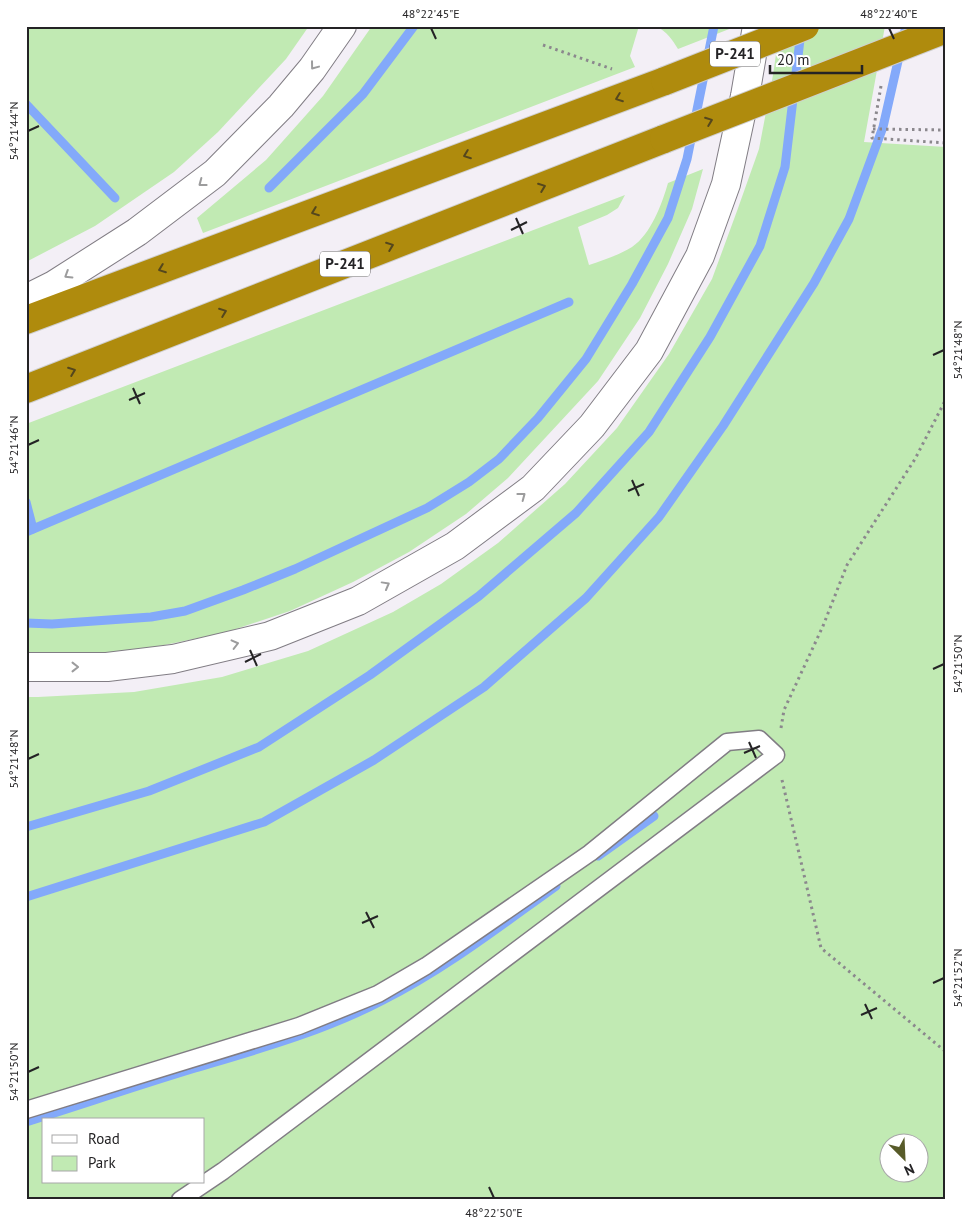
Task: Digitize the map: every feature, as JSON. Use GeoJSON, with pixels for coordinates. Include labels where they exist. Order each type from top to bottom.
{"type":"FeatureCollection","features":[{"type":"Feature","properties":{"kind":"highway","name":"Р-241"},"geometry":{"type":"LineString","coordinates":[[26,320],[665,81],[805,26]]}},
{"type":"Feature","properties":{"kind":"highway","name":"Р-241"},"geometry":{"type":"LineString","coordinates":[[26,389],[946,29]]}},
{"type":"Feature","properties":{"kind":"main road"},"geometry":{"type":"LineString","coordinates":[[26,299],[54,285],[136,232],[215,174],[281,106],[312,69],[342,26]]}},
{"type":"Feature","properties":{"kind":"main road"},"geometry":{"type":"LineString","coordinates":[[26,667],[107,667],[173,659],[270,636],[358,600],[455,546],[533,488],[592,426],[649,351],[700,256],[726,184],[745,96],[756,26]]}},
{"type":"Feature","properties":{"kind":"lane"},"geometry":{"type":"LineString","coordinates":[[26,1110],[298,1026],[378,994],[426,966],[590,852],[727,742],[760,739],[776,755],[205,1183]]}},
{"type":"Feature","properties":{"kind":"lane"},"geometry":{"type":"LineString","coordinates":[[180,1200],[204,1184]]}},
{"type":"Feature","properties":{"kind":"path"},"geometry":{"type":"LineString","coordinates":[[543,45],[618,71]]}},
{"type":"Feature","properties":{"kind":"path"},"geometry":{"type":"LineString","coordinates":[[875,129],[946,130]]}},
{"type":"Feature","properties":{"kind":"path"},"geometry":{"type":"LineString","coordinates":[[872,138],[946,143]]}},
{"type":"Feature","properties":{"kind":"path"},"geometry":{"type":"LineString","coordinates":[[946,399],[915,458],[847,565],[823,626],[784,710],[776,755],[821,948],[946,1052]]}},
{"type":"Feature","properties":{"kind":"green space"},"geometry":{"type":"Polygon","coordinates":[[[26,26],[309,26],[286,59],[218,132],[174,172],[95,226],[26,262],[26,26]]]}},
{"type":"Feature","properties":{"kind":"green space"},"geometry":{"type":"Polygon","coordinates":[[[372,26],[639,26],[630,56],[635,67],[203,233],[197,218],[266,160],[323,96],[372,26]]]}},
{"type":"Feature","properties":{"kind":"green space"},"geometry":{"type":"Polygon","coordinates":[[[656,26],[737,26],[678,49],[669,36],[656,26]]]}},
{"type":"Feature","properties":{"kind":"green space"},"geometry":{"type":"Polygon","coordinates":[[[780,26],[885,26],[864,142],[946,147],[946,1200],[26,1200],[26,697],[134,692],[222,677],[308,651],[393,612],[441,584],[498,543],[565,484],[617,428],[669,354],[712,279],[759,149],[780,26]]]}},
{"type":"Feature","properties":{"kind":"green space"},"geometry":{"type":"Polygon","coordinates":[[[703,169],[692,209],[668,264],[640,318],[598,381],[508,478],[466,514],[409,552],[353,582],[290,611],[227,632],[155,647],[91,655],[26,656],[26,424],[625,195],[618,208],[607,215],[578,227],[589,265],[606,259],[632,247],[645,234],[659,209],[668,183],[703,169]]]}},
{"type":"Feature","properties":{"kind":"waterway"},"geometry":{"type":"LineString","coordinates":[[269,188],[363,94],[414,26]]}},
{"type":"Feature","properties":{"kind":"waterway"},"geometry":{"type":"LineString","coordinates":[[26,623],[52,624],[151,617],[185,611],[295,569],[427,508],[469,482],[499,459],[538,418],[586,359],[632,284],[668,218],[687,159],[714,26]]}},
{"type":"Feature","properties":{"kind":"waterway"},"geometry":{"type":"LineString","coordinates":[[26,897],[264,822],[374,760],[484,687],[586,598],[659,517],[723,426],[814,283],[849,219],[883,127],[906,26]]}},
{"type":"Feature","properties":{"kind":"waterway"},"geometry":{"type":"LineString","coordinates":[[26,827],[149,791],[259,747],[370,675],[479,596],[576,513],[649,432],[710,337],[760,246],[785,167],[801,31]]}},
{"type":"Feature","properties":{"kind":"waterway"},"geometry":{"type":"LineString","coordinates":[[26,104],[115,198]]}},
{"type":"Feature","properties":{"kind":"waterway"},"geometry":{"type":"LineString","coordinates":[[26,532],[569,302]]}},
{"type":"Feature","properties":{"kind":"waterway"},"geometry":{"type":"LineString","coordinates":[[26,502],[33,529]]}},
{"type":"Feature","properties":{"kind":"waterway"},"geometry":{"type":"LineString","coordinates":[[598,856],[654,816]]}},
{"type":"Feature","properties":{"kind":"waterway"},"geometry":{"type":"LineString","coordinates":[[26,1122],[243,1054],[314,1030],[361,1011],[406,988],[450,961],[556,886]]}}]}
